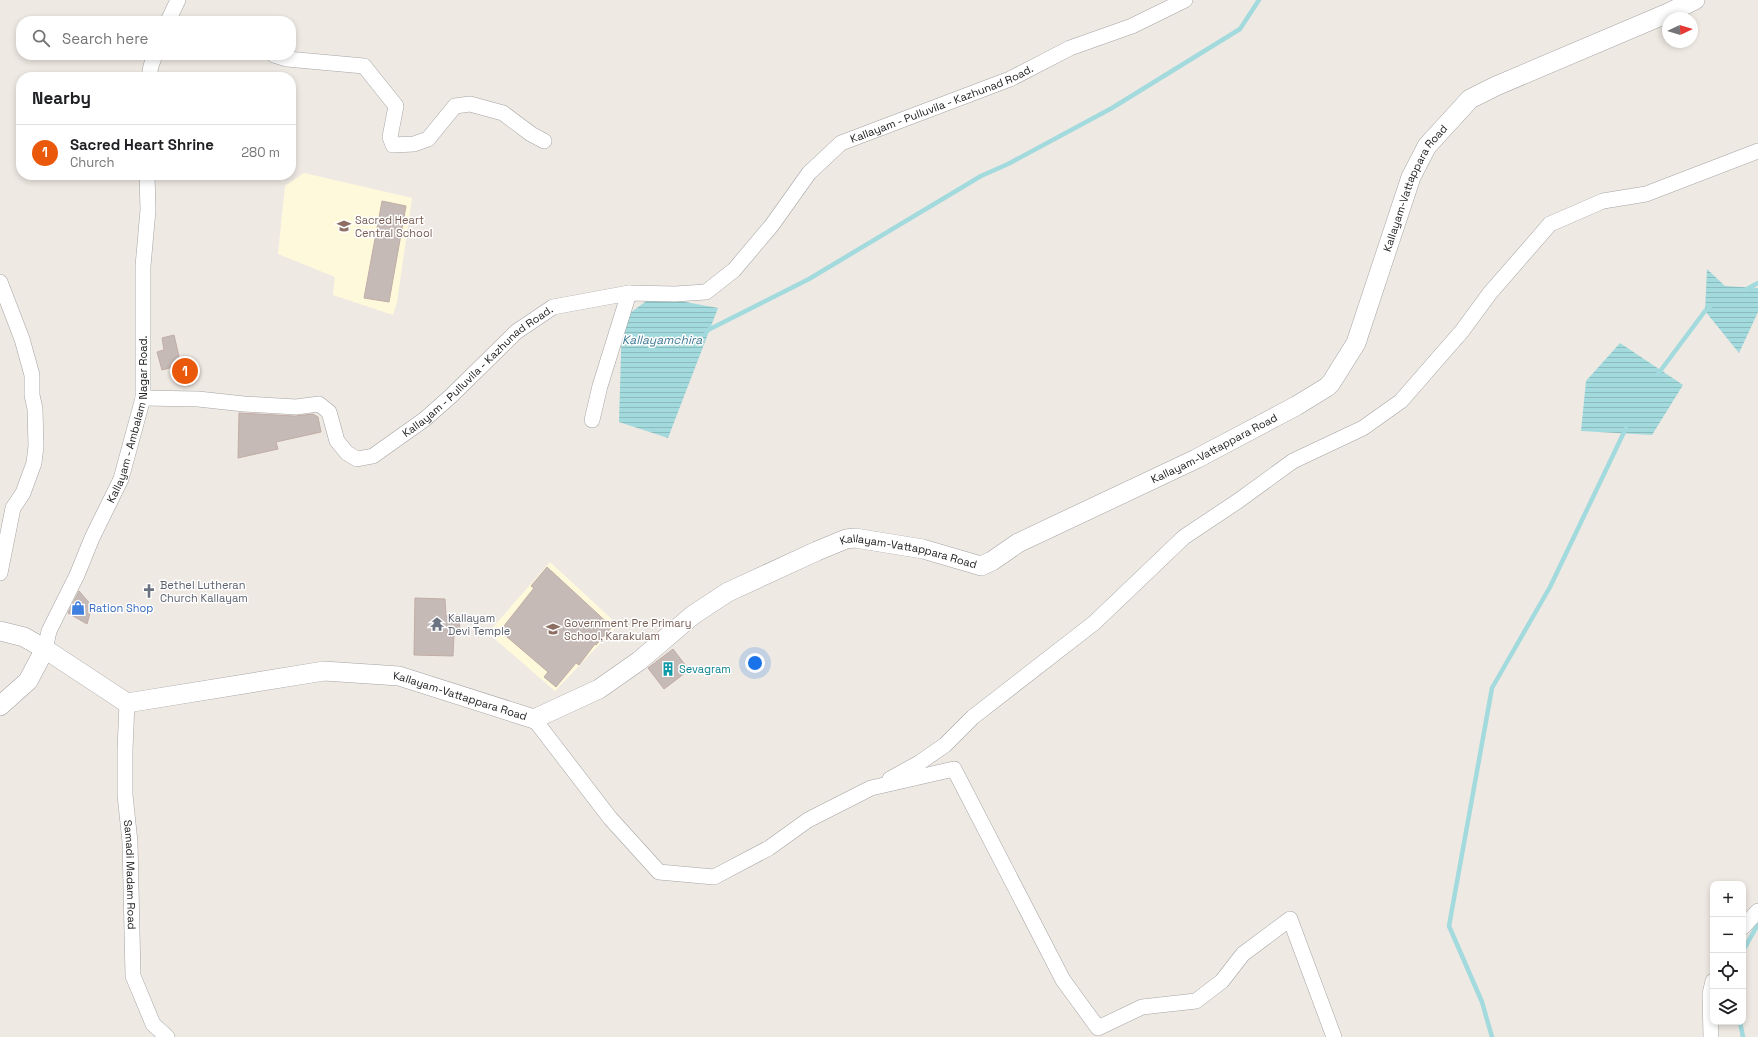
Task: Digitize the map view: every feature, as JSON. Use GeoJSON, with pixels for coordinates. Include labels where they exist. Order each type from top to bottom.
{"type":"FeatureCollection","features":[{"type":"Feature","properties":{"kind":"street"},"geometry":{"type":"LineString","coordinates":[[174,16],[178,0]]}},
{"type":"Feature","properties":{"kind":"street","name":"Kallayam - Pulluvila - Kazhunad Road."},"geometry":{"type":"LineString","coordinates":[[143,398],[198,399],[244,404],[296,407],[319,404],[329,412],[337,441],[347,452],[357,459],[373,456],[425,419],[451,396],[516,332],[553,307],[629,292],[675,294],[706,292],[734,270],[772,225],[809,173],[841,143],[1010,79],[1070,48],[1132,26],[1185,0]]}},
{"type":"Feature","properties":{"kind":"street","name":"Kallayam-Vattappara Road"},"geometry":{"type":"LineString","coordinates":[[127,703],[324,671],[399,676],[534,719],[599,689],[639,661],[693,615],[728,592],[846,539],[855,538],[923,548],[982,566],[1018,543],[1196,459],[1262,425],[1319,392],[1331,383],[1356,343],[1411,177],[1427,146],[1470,99],[1496,86],[1668,13],[1695,0]]}},
{"type":"Feature","properties":{"kind":"street"},"geometry":{"type":"LineString","coordinates":[[150,72],[153,60]]}},
{"type":"Feature","properties":{"kind":"street"},"geometry":{"type":"LineString","coordinates":[[296,60],[364,66],[396,106],[390,137],[393,146],[414,144],[428,138],[455,106],[470,104],[503,113],[531,134],[544,141]]}},
{"type":"Feature","properties":{"kind":"street"},"geometry":{"type":"LineString","coordinates":[[534,719],[610,818],[659,872],[714,877],[769,848],[808,820],[919,763],[945,745],[973,717],[1094,623],[1184,537],[1238,501],[1293,461],[1363,428],[1401,401],[1462,331],[1490,293],[1550,224],[1602,201],[1646,194],[1758,151]]}},
{"type":"Feature","properties":{"kind":"street","name":"Kallayam - Ambalam Nagar Road."},"geometry":{"type":"LineString","coordinates":[[45,649],[49,631],[77,575],[92,538],[121,479],[143,398],[143,266],[148,210],[147,180]]}},
{"type":"Feature","properties":{"kind":"street"},"geometry":{"type":"LineString","coordinates":[[0,573],[13,508],[23,493],[34,463],[36,446],[32,375],[22,338],[1,286]]}},
{"type":"Feature","properties":{"kind":"street"},"geometry":{"type":"LineString","coordinates":[[592,420],[600,386],[629,292]]}},
{"type":"Feature","properties":{"kind":"street"},"geometry":{"type":"LineString","coordinates":[[0,631],[24,637],[45,649],[127,703]]}},
{"type":"Feature","properties":{"kind":"street"},"geometry":{"type":"LineString","coordinates":[[0,706],[28,681],[45,649]]}},
{"type":"Feature","properties":{"kind":"street","name":"Samadi Madam Road"},"geometry":{"type":"LineString","coordinates":[[127,703],[125,780],[130,842],[133,976],[153,1024],[167,1037]]}},
{"type":"Feature","properties":{"kind":"street"},"geometry":{"type":"LineString","coordinates":[[871,788],[954,769],[1063,980],[1098,1028],[1142,1007],[1196,1001],[1222,981],[1243,954],[1290,919],[1334,1037]]}},
{"type":"Feature","properties":{"kind":"street"},"geometry":{"type":"LineString","coordinates":[[1746,924],[1758,911]]}},
{"type":"Feature","properties":{"kind":"street"},"geometry":{"type":"LineString","coordinates":[[1711,989],[1711,1037]]}},
{"type":"Feature","properties":{"kind":"shaded area","name":"Sacred Heart Central School"},"geometry":{"type":"Polygon","coordinates":[[[304,173],[412,198],[397,302],[393,315],[333,295],[335,277],[278,254],[285,186],[296,180],[304,173]]]}},
{"type":"Feature","properties":{"kind":"shaded area","name":"Government Pre Primary School, Karakulam"},"geometry":{"type":"Polygon","coordinates":[[[550,562],[618,625],[555,691],[488,633],[550,562]]]}},
{"type":"Feature","properties":{"kind":"water"},"geometry":{"type":"Polygon","coordinates":[[[1707,269],[1725,286],[1758,288],[1758,312],[1739,353],[1705,311],[1707,269]]]}},
{"type":"Feature","properties":{"kind":"water","name":"Kallayamchira"},"geometry":{"type":"Polygon","coordinates":[[[653,296],[718,308],[668,438],[619,422],[622,319],[653,296]]]}},
{"type":"Feature","properties":{"kind":"water"},"geometry":{"type":"Polygon","coordinates":[[[1620,343],[1683,385],[1652,435],[1581,431],[1586,381],[1620,343]]]}},
{"type":"Feature","properties":{"kind":"building"},"geometry":{"type":"Polygon","coordinates":[[[382,201],[406,206],[389,302],[364,298],[382,201]]]}},
{"type":"Feature","properties":{"kind":"building"},"geometry":{"type":"Polygon","coordinates":[[[174,335],[181,365],[195,366],[196,379],[176,382],[173,367],[162,370],[157,352],[164,350],[162,338],[174,335]]]}},
{"type":"Feature","properties":{"kind":"building"},"geometry":{"type":"Polygon","coordinates":[[[239,413],[295,416],[313,414],[318,417],[321,432],[276,442],[278,449],[238,458],[239,413]]]}},
{"type":"Feature","properties":{"kind":"building","name":"Government Pre Primary School, Karakulam"},"geometry":{"type":"Polygon","coordinates":[[[547,567],[612,627],[596,645],[595,644],[579,665],[576,663],[556,687],[544,677],[548,672],[500,631],[534,588],[531,586],[547,567]]]}},
{"type":"Feature","properties":{"kind":"building","name":"Ration Shop"},"geometry":{"type":"Polygon","coordinates":[[[79,591],[92,606],[87,624],[68,613],[79,591]]]}},
{"type":"Feature","properties":{"kind":"building","name":"Kallayam Devi Temple"},"geometry":{"type":"Polygon","coordinates":[[[415,598],[445,599],[446,616],[459,615],[460,632],[454,635],[453,656],[414,655],[415,598]]]}},
{"type":"Feature","properties":{"kind":"building","name":"Sevagram"},"geometry":{"type":"Polygon","coordinates":[[[673,649],[689,670],[664,689],[648,668],[673,649]]]}},
{"type":"Feature","properties":{"kind":"waterway"},"geometry":{"type":"LineString","coordinates":[[706,331],[809,279],[981,176],[1008,164],[1112,108],[1240,29],[1259,0]]}},
{"type":"Feature","properties":{"kind":"waterway"},"geometry":{"type":"LineString","coordinates":[[1745,290],[1758,283]]}},
{"type":"Feature","properties":{"kind":"waterway"},"geometry":{"type":"LineString","coordinates":[[1658,374],[1705,311],[1710,308]]}},
{"type":"Feature","properties":{"kind":"waterway"},"geometry":{"type":"LineString","coordinates":[[1492,1037],[1482,1002],[1449,926],[1492,688],[1550,587],[1626,428]]}},
{"type":"Feature","properties":{"kind":"waterway"},"geometry":{"type":"LineString","coordinates":[[1746,946],[1758,924]]}},
{"type":"Feature","properties":{"kind":"waterway"},"geometry":{"type":"LineString","coordinates":[[1741,1025],[1743,1037]]}},
{"type":"Feature","properties":{"kind":"place","name":"Sacred Heart Central School"},"geometry":{"type":"Point","coordinates":[344,226]}},
{"type":"Feature","properties":{"kind":"place","name":"Sacred Heart Shrine"},"geometry":{"type":"Point","coordinates":[185,371]}},
{"type":"Feature","properties":{"kind":"place","name":"Bethel Lutheran Church Kallayam"},"geometry":{"type":"Point","coordinates":[149,591]}},
{"type":"Feature","properties":{"kind":"place","name":"Ration Shop"},"geometry":{"type":"Point","coordinates":[78,608]}},
{"type":"Feature","properties":{"kind":"place","name":"Kallayam Devi Temple"},"geometry":{"type":"Point","coordinates":[437,624]}},
{"type":"Feature","properties":{"kind":"place","name":"Government Pre Primary School, Karakulam"},"geometry":{"type":"Point","coordinates":[553,629]}},
{"type":"Feature","properties":{"kind":"place","name":"Sevagram"},"geometry":{"type":"Point","coordinates":[668,669]}}]}
